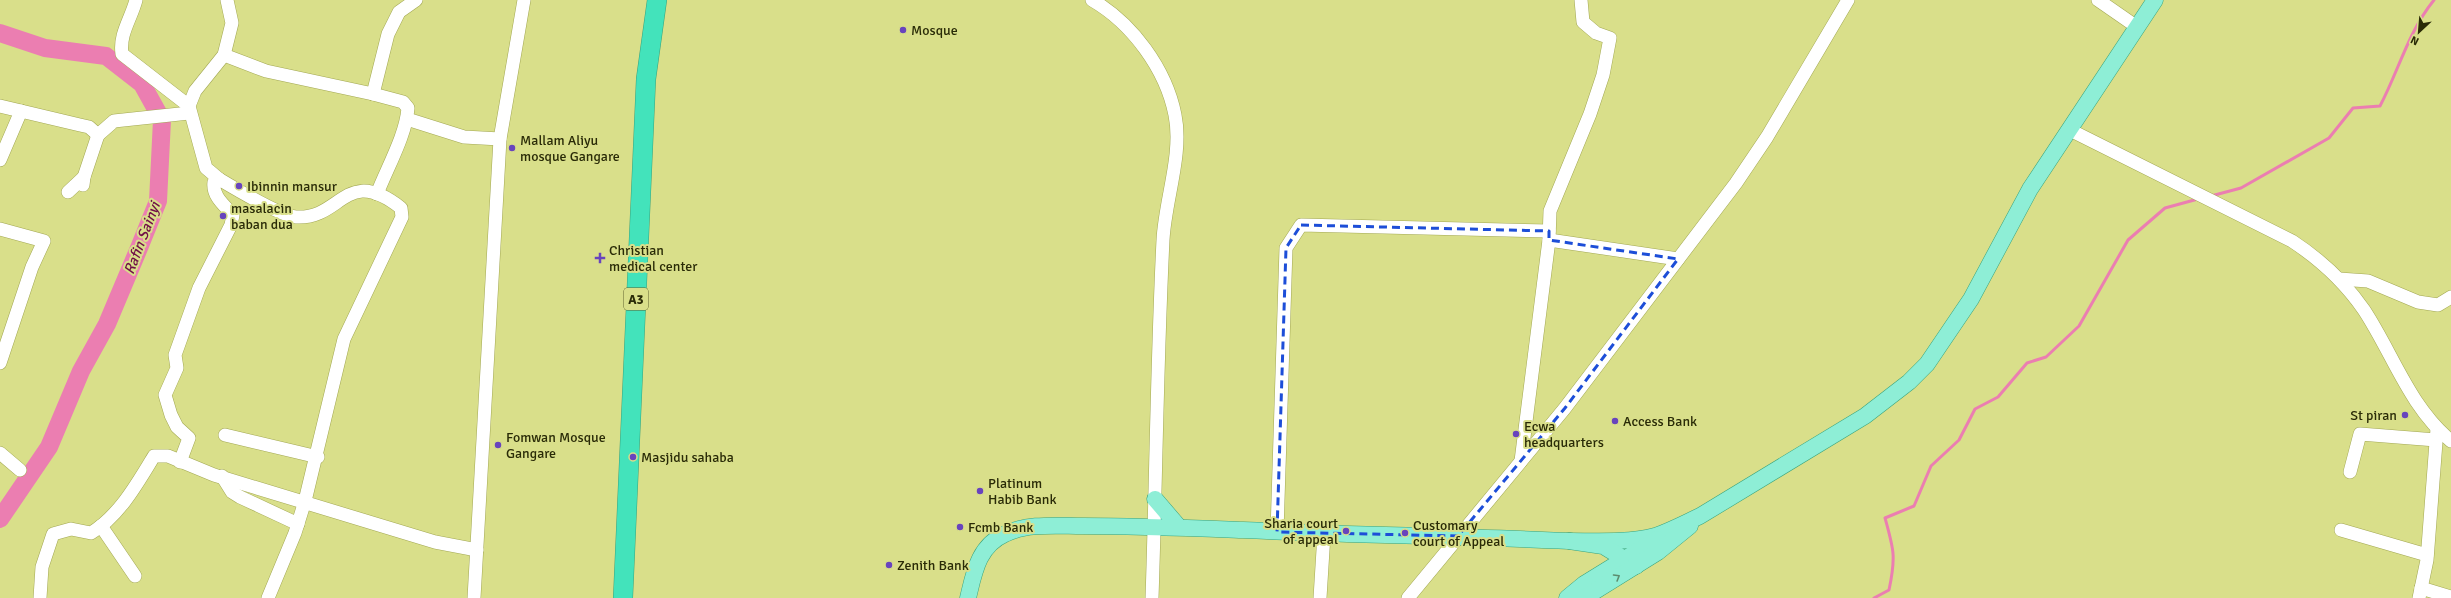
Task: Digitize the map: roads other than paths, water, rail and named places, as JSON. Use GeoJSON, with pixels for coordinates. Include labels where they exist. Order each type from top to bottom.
{"type":"FeatureCollection","features":[{"type":"Feature","properties":{"kind":"highway","name":"A3"},"geometry":{"type":"LineString","coordinates":[[623,598],[646,79],[651,25],[657,0]]}},
{"type":"Feature","properties":{"kind":"highway","name":"A3"},"geometry":{"type":"LineString","coordinates":[[634,598],[657,68],[666,0]]}},
{"type":"Feature","properties":{"kind":"main road"},"geometry":{"type":"LineString","coordinates":[[970,594],[982,554],[995,540],[1005,534],[1017,530],[1050,526],[1154,526],[1324,534],[1458,536],[1569,541],[1626,541],[1656,535],[1700,516],[1865,416],[1909,382],[1927,364],[1959,320],[2030,189],[2155,0]]}},
{"type":"Feature","properties":{"kind":"main road"},"geometry":{"type":"LineString","coordinates":[[1155,500],[1179,527]]}},
{"type":"Feature","properties":{"kind":"main road"},"geometry":{"type":"LineString","coordinates":[[1567,598],[1678,537],[1700,516]]}},
{"type":"Feature","properties":{"kind":"main road"},"geometry":{"type":"LineString","coordinates":[[1584,598],[1679,526]]}},
{"type":"Feature","properties":{"kind":"main road"},"geometry":{"type":"LineString","coordinates":[[1569,541],[1603,546],[1629,563]]}},
{"type":"Feature","properties":{"kind":"street"},"geometry":{"type":"LineString","coordinates":[[136,0],[123,31],[121,44],[122,54],[189,110],[206,168],[219,179],[294,217],[316,216],[348,194],[357,190],[377,194],[401,208],[402,217],[344,339],[318,457],[298,524],[268,598]]}},
{"type":"Feature","properties":{"kind":"street"},"geometry":{"type":"LineString","coordinates":[[189,110],[195,91],[224,55],[232,24],[227,0]]}},
{"type":"Feature","properties":{"kind":"street"},"geometry":{"type":"LineString","coordinates":[[373,94],[388,34],[399,12],[416,0]]}},
{"type":"Feature","properties":{"kind":"street"},"geometry":{"type":"LineString","coordinates":[[474,598],[500,139],[524,0]]}},
{"type":"Feature","properties":{"kind":"street"},"geometry":{"type":"LineString","coordinates":[[1092,0],[1121,23],[1153,60],[1166,85],[1176,126],[1176,146],[1163,238],[1152,598]]}},
{"type":"Feature","properties":{"kind":"street"},"geometry":{"type":"LineString","coordinates":[[1521,461],[1549,236],[1550,211],[1590,114],[1603,75],[1610,38],[1596,33],[1583,22],[1581,0]]}},
{"type":"Feature","properties":{"kind":"street"},"geometry":{"type":"LineString","coordinates":[[1408,598],[1565,408],[1736,183],[1762,144],[1848,0]]}},
{"type":"Feature","properties":{"kind":"street"},"geometry":{"type":"LineString","coordinates":[[2098,0],[2137,27]]}},
{"type":"Feature","properties":{"kind":"street"},"geometry":{"type":"LineString","coordinates":[[224,55],[266,71],[403,102],[408,108],[405,130],[394,151],[377,194]]}},
{"type":"Feature","properties":{"kind":"street"},"geometry":{"type":"LineString","coordinates":[[0,106],[89,127],[98,135]]}},
{"type":"Feature","properties":{"kind":"street"},"geometry":{"type":"LineString","coordinates":[[68,192],[83,181],[98,135],[114,121],[189,110]]}},
{"type":"Feature","properties":{"kind":"street"},"geometry":{"type":"LineString","coordinates":[[0,160],[21,111]]}},
{"type":"Feature","properties":{"kind":"street"},"geometry":{"type":"LineString","coordinates":[[407,119],[464,138],[500,139]]}},
{"type":"Feature","properties":{"kind":"street"},"geometry":{"type":"LineString","coordinates":[[2070,130],[2292,241],[2316,257],[2339,279],[2364,310],[2411,393],[2437,435],[2427,555],[2420,593],[2451,597]]}},
{"type":"Feature","properties":{"kind":"street"},"geometry":{"type":"LineString","coordinates":[[180,462],[189,438],[177,427],[171,415],[165,395],[177,368],[175,355],[199,288],[231,224],[233,215],[216,197],[213,189],[214,182],[219,179]]}},
{"type":"Feature","properties":{"kind":"street"},"geometry":{"type":"LineString","coordinates":[[1277,532],[1286,248],[1301,225],[1549,236],[1678,259]]}},
{"type":"Feature","properties":{"kind":"street"},"geometry":{"type":"LineString","coordinates":[[0,229],[44,241],[32,267],[0,363]]}},
{"type":"Feature","properties":{"kind":"street"},"geometry":{"type":"LineString","coordinates":[[2339,279],[2368,280],[2418,302],[2438,305],[2451,297]]}},
{"type":"Feature","properties":{"kind":"street"},"geometry":{"type":"LineString","coordinates":[[2350,472],[2360,434],[2437,435],[2451,441]]}},
{"type":"Feature","properties":{"kind":"street"},"geometry":{"type":"LineString","coordinates":[[225,435],[318,457]]}},
{"type":"Feature","properties":{"kind":"street"},"geometry":{"type":"LineString","coordinates":[[0,453],[20,470]]}},
{"type":"Feature","properties":{"kind":"street"},"geometry":{"type":"LineString","coordinates":[[40,598],[42,567],[53,534],[72,529],[91,532],[101,526],[113,516],[154,456],[168,456],[180,462],[222,476],[435,542],[477,550]]}},
{"type":"Feature","properties":{"kind":"street"},"geometry":{"type":"LineString","coordinates":[[222,476],[232,492],[298,524]]}},
{"type":"Feature","properties":{"kind":"street"},"geometry":{"type":"LineString","coordinates":[[101,526],[135,576]]}},
{"type":"Feature","properties":{"kind":"street"},"geometry":{"type":"LineString","coordinates":[[2341,530],[2427,555]]}},
{"type":"Feature","properties":{"kind":"street"},"geometry":{"type":"LineString","coordinates":[[1320,598],[1324,534]]}},
{"type":"Feature","properties":{"kind":"waterway"},"geometry":{"type":"LineString","coordinates":[[2211,196],[2241,188],[2329,138],[2353,108],[2380,106],[2410,38],[2425,12],[2434,0]]}},
{"type":"Feature","properties":{"kind":"waterway","name":"Rafin Sainyi"},"geometry":{"type":"LineString","coordinates":[[0,33],[45,48],[106,56],[142,84],[162,120],[158,201],[139,248],[107,324],[81,371],[49,447],[0,519]]}},
{"type":"Feature","properties":{"kind":"waterway"},"geometry":{"type":"LineString","coordinates":[[1874,598],[1889,590],[1893,569],[1892,546],[1885,518],[1914,506],[1931,466],[1959,440],[1975,409],[1998,397],[2027,363],[2046,357],[2079,326],[2128,240],[2165,208],[2198,199]]}},
{"type":"Feature","properties":{"kind":"place","name":"Mosque"},"geometry":{"type":"Point","coordinates":[903,30]}},
{"type":"Feature","properties":{"kind":"place","name":"Mallam Aliyu mosque Gangare"},"geometry":{"type":"Point","coordinates":[512,148]}},
{"type":"Feature","properties":{"kind":"place","name":"Ibinnin mansur"},"geometry":{"type":"Point","coordinates":[239,186]}},
{"type":"Feature","properties":{"kind":"place","name":"masalacin baban dua"},"geometry":{"type":"Point","coordinates":[223,216]}},
{"type":"Feature","properties":{"kind":"place","name":"Christian medical center"},"geometry":{"type":"Point","coordinates":[600,258]}},
{"type":"Feature","properties":{"kind":"place","name":"St piran"},"geometry":{"type":"Point","coordinates":[2405,415]}},
{"type":"Feature","properties":{"kind":"place","name":"Access Bank"},"geometry":{"type":"Point","coordinates":[1615,421]}},
{"type":"Feature","properties":{"kind":"place","name":"Ecwa headquarters"},"geometry":{"type":"Point","coordinates":[1516,434]}},
{"type":"Feature","properties":{"kind":"place","name":"Fomwan Mosque Gangare"},"geometry":{"type":"Point","coordinates":[498,445]}},
{"type":"Feature","properties":{"kind":"place","name":"Masjidu sahaba"},"geometry":{"type":"Point","coordinates":[633,457]}},
{"type":"Feature","properties":{"kind":"place","name":"Platinum Habib Bank"},"geometry":{"type":"Point","coordinates":[980,491]}},
{"type":"Feature","properties":{"kind":"place","name":"Fcmb Bank"},"geometry":{"type":"Point","coordinates":[960,527]}},
{"type":"Feature","properties":{"kind":"place","name":"Sharia court of appeal"},"geometry":{"type":"Point","coordinates":[1346,531]}},
{"type":"Feature","properties":{"kind":"place","name":"Customary court of Appeal"},"geometry":{"type":"Point","coordinates":[1405,533]}},
{"type":"Feature","properties":{"kind":"place","name":"Zenith Bank"},"geometry":{"type":"Point","coordinates":[889,565]}}]}
